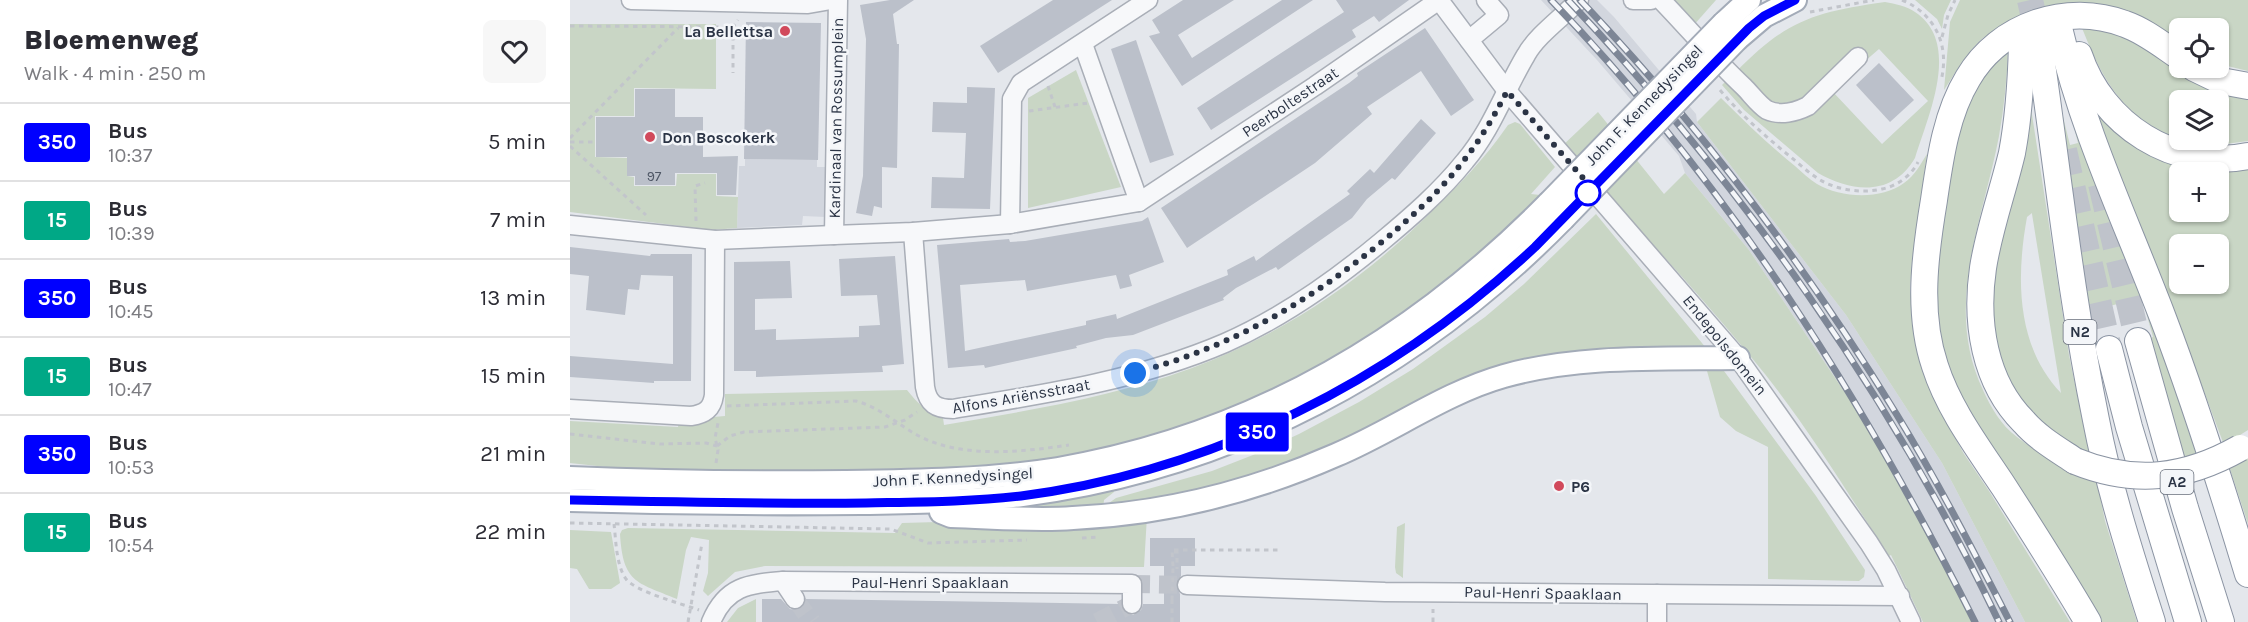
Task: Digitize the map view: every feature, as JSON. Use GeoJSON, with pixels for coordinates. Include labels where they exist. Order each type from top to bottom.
{"type":"FeatureCollection","features":[{"type":"Feature","properties":{"kind":"highway"},"geometry":{"type":"LineString","coordinates":[[2088,622],[2027,523],[1970,437],[1935,367],[1925,312],[1926,259],[1932,211],[1947,133],[1960,93],[1977,65],[2004,39],[2028,26],[2050,18],[2095,16],[2139,30],[2169,50]]}},
{"type":"Feature","properties":{"kind":"highway"},"geometry":{"type":"LineString","coordinates":[[2048,35],[2079,56],[2092,85],[2107,106],[2127,126],[2151,142],[2179,152],[2215,158],[2248,156]]}},
{"type":"Feature","properties":{"kind":"highway"},"geometry":{"type":"LineString","coordinates":[[2048,35],[2021,97],[2017,126],[1983,268],[1982,330],[1989,364],[2012,408],[2031,429],[2075,461],[2100,470],[2129,476],[2167,475],[2203,466],[2244,445]]}},
{"type":"Feature","properties":{"kind":"highway"},"geometry":{"type":"LineString","coordinates":[[2048,35],[2072,79],[2094,147],[2163,318],[2200,422],[2248,574]]}},
{"type":"Feature","properties":{"kind":"highway","name":"N2"},"geometry":{"type":"LineString","coordinates":[[2048,35],[2083,351],[2106,467],[2152,622]]}},
{"type":"Feature","properties":{"kind":"highway"},"geometry":{"type":"LineString","coordinates":[[2215,78],[2248,86]]}},
{"type":"Feature","properties":{"kind":"highway","name":"A2"},"geometry":{"type":"LineString","coordinates":[[2138,341],[2182,498],[2221,622]]}},
{"type":"Feature","properties":{"kind":"highway","name":"A2"},"geometry":{"type":"LineString","coordinates":[[2109,349],[2132,438],[2188,622]]}},
{"type":"Feature","properties":{"kind":"main road","name":"John F. Kennedysingel"},"geometry":{"type":"LineString","coordinates":[[570,500],[734,504],[924,502],[1012,497],[1091,484],[1177,461],[1234,442],[1348,387],[1431,334],[1505,275],[1556,211],[1731,31],[1749,0]]}},
{"type":"Feature","properties":{"kind":"main road","name":"John F. Kennedysingel"},"geometry":{"type":"LineString","coordinates":[[1731,31],[1764,16],[1801,7]]}},
{"type":"Feature","properties":{"kind":"main road","name":"John F. Kennedysingel"},"geometry":{"type":"LineString","coordinates":[[570,478],[777,482],[948,480],[1030,473],[1079,465],[1136,451],[1185,437],[1250,412],[1295,391],[1357,357],[1408,324],[1457,288],[1503,249],[1556,211]]}},
{"type":"Feature","properties":{"kind":"main road"},"geometry":{"type":"LineString","coordinates":[[924,502],[951,516],[1074,518],[1156,509],[1244,489],[1314,465],[1387,431],[1463,390],[1504,376],[1540,368],[1595,361],[1738,358]]}},
{"type":"Feature","properties":{"kind":"street","name":"Kardinaal van Rossumplein"},"geometry":{"type":"LineString","coordinates":[[631,0],[817,4],[831,0]]}},
{"type":"Feature","properties":{"kind":"street","name":"Kardinaal van Rossumplein"},"geometry":{"type":"LineString","coordinates":[[834,236],[838,0]]}},
{"type":"Feature","properties":{"kind":"street"},"geometry":{"type":"LineString","coordinates":[[1010,224],[1012,99],[1016,88],[1148,0]]}},
{"type":"Feature","properties":{"kind":"street","name":"Endepolsdomein"},"geometry":{"type":"LineString","coordinates":[[1439,0],[1507,91],[1738,358],[1869,543],[1900,596],[1911,622]]}},
{"type":"Feature","properties":{"kind":"street","name":"Peerboltestraat"},"geometry":{"type":"LineString","coordinates":[[1139,202],[1315,86],[1439,0]]}},
{"type":"Feature","properties":{"kind":"street"},"geometry":{"type":"LineString","coordinates":[[1469,40],[1499,15],[1486,0]]}},
{"type":"Feature","properties":{"kind":"street","name":"Alfons Ariënsstraat"},"geometry":{"type":"LineString","coordinates":[[932,404],[940,408],[953,409],[1082,387],[1192,356],[1264,323],[1327,285],[1414,215],[1467,159],[1491,123],[1530,49],[1580,0]]}},
{"type":"Feature","properties":{"kind":"street"},"geometry":{"type":"LineString","coordinates":[[1633,0],[1651,0]]}},
{"type":"Feature","properties":{"kind":"street"},"geometry":{"type":"LineString","coordinates":[[1661,0],[1724,68],[1767,110],[1787,112],[1808,106],[1858,57]]}},
{"type":"Feature","properties":{"kind":"street"},"geometry":{"type":"LineString","coordinates":[[1083,44],[1139,202]]}},
{"type":"Feature","properties":{"kind":"street","name":"Kardinaal van Rossumplein"},"geometry":{"type":"LineString","coordinates":[[570,225],[715,240],[834,236],[1010,224],[1139,202]]}},
{"type":"Feature","properties":{"kind":"street"},"geometry":{"type":"LineString","coordinates":[[913,232],[924,387],[926,396],[932,404]]}},
{"type":"Feature","properties":{"kind":"street"},"geometry":{"type":"LineString","coordinates":[[570,409],[691,416],[703,414],[716,406],[714,395],[715,240]]}},
{"type":"Feature","properties":{"kind":"street","name":"Paul-Henri Spaaklaan"},"geometry":{"type":"LineString","coordinates":[[1182,577],[1385,592],[1900,596]]}},
{"type":"Feature","properties":{"kind":"street"},"geometry":{"type":"LineString","coordinates":[[783,581],[795,599]]}},
{"type":"Feature","properties":{"kind":"street","name":"Paul-Henri Spaaklaan"},"geometry":{"type":"LineString","coordinates":[[711,622],[718,608],[731,593],[750,584],[783,581],[1132,584],[1132,604]]}},
{"type":"Feature","properties":{"kind":"street"},"geometry":{"type":"LineString","coordinates":[[1657,594],[1657,622]]}},
{"type":"Feature","properties":{"kind":"path"},"geometry":{"type":"LineString","coordinates":[[1801,7],[1874,0]]}},
{"type":"Feature","properties":{"kind":"path"},"geometry":{"type":"LineString","coordinates":[[1902,0],[1927,16],[1942,39]]}},
{"type":"Feature","properties":{"kind":"path"},"geometry":{"type":"LineString","coordinates":[[1940,87],[1944,65],[1942,39],[1948,15],[1955,0]]}},
{"type":"Feature","properties":{"kind":"path"},"geometry":{"type":"LineString","coordinates":[[733,73],[733,27],[752,2]]}},
{"type":"Feature","properties":{"kind":"path"},"geometry":{"type":"LineString","coordinates":[[570,26],[733,27]]}},
{"type":"Feature","properties":{"kind":"path"},"geometry":{"type":"LineString","coordinates":[[570,142],[680,27]]}},
{"type":"Feature","properties":{"kind":"path"},"geometry":{"type":"LineString","coordinates":[[1043,70],[1055,107]]}},
{"type":"Feature","properties":{"kind":"path"},"geometry":{"type":"LineString","coordinates":[[1717,86],[1743,116],[1807,171],[1838,188],[1861,191],[1886,188],[1898,183],[1911,173],[1919,159]]}},
{"type":"Feature","properties":{"kind":"path"},"geometry":{"type":"LineString","coordinates":[[1012,113],[1091,102]]}},
{"type":"Feature","properties":{"kind":"path"},"geometry":{"type":"LineString","coordinates":[[570,142],[593,142]]}},
{"type":"Feature","properties":{"kind":"path"},"geometry":{"type":"LineString","coordinates":[[570,142],[668,235]]}},
{"type":"Feature","properties":{"kind":"path"},"geometry":{"type":"LineString","coordinates":[[696,238],[695,186],[705,183]]}},
{"type":"Feature","properties":{"kind":"path","name":"John F. Kennedysingel"},"geometry":{"type":"LineString","coordinates":[[716,406],[856,401],[870,406],[917,435],[955,448],[1018,450],[1073,445]]}},
{"type":"Feature","properties":{"kind":"path"},"geometry":{"type":"LineString","coordinates":[[717,446],[730,436],[744,432],[876,428],[898,423],[932,404]]}},
{"type":"Feature","properties":{"kind":"path"},"geometry":{"type":"LineString","coordinates":[[716,466],[715,438],[718,429]]}},
{"type":"Feature","properties":{"kind":"path"},"geometry":{"type":"LineString","coordinates":[[570,434],[652,444],[706,443],[717,446]]}},
{"type":"Feature","properties":{"kind":"path"},"geometry":{"type":"LineString","coordinates":[[570,523],[891,529],[928,543],[1037,540]]}},
{"type":"Feature","properties":{"kind":"path"},"geometry":{"type":"LineString","coordinates":[[614,524],[622,571],[627,580],[690,607]]}},
{"type":"Feature","properties":{"kind":"path"},"geometry":{"type":"LineString","coordinates":[[1073,539],[1096,538],[1103,533]]}},
{"type":"Feature","properties":{"kind":"path"},"geometry":{"type":"LineString","coordinates":[[687,622],[702,543]]}},
{"type":"Feature","properties":{"kind":"path"},"geometry":{"type":"LineString","coordinates":[[1172,552],[1172,550],[1278,550]]}},
{"type":"Feature","properties":{"kind":"path"},"geometry":{"type":"LineString","coordinates":[[1172,552],[1172,622]]}},
{"type":"Feature","properties":{"kind":"path"},"geometry":{"type":"LineString","coordinates":[[1172,552],[1177,552],[1182,577]]}},
{"type":"Feature","properties":{"kind":"shaded area"},"geometry":{"type":"Polygon","coordinates":[[[1541,0],[1597,0],[1696,114],[1697,122],[1846,315],[1942,463],[2025,622],[1973,622],[1947,570],[1858,412],[1749,250],[1685,173],[1679,156],[1597,60],[1541,0]]]}},
{"type":"Feature","properties":{"kind":"shaded area"},"geometry":{"type":"Polygon","coordinates":[[[745,159],[817,160],[817,167],[826,167],[825,217],[803,216],[802,225],[737,228],[739,166],[745,166],[745,159]]]}},
{"type":"Feature","properties":{"kind":"green space"},"geometry":{"type":"Polygon","coordinates":[[[1670,0],[1716,0],[1693,26],[1670,0]]]}},
{"type":"Feature","properties":{"kind":"green space"},"geometry":{"type":"Polygon","coordinates":[[[1915,0],[1951,0],[1944,15],[1942,29],[1937,19],[1915,0]]]}},
{"type":"Feature","properties":{"kind":"green space"},"geometry":{"type":"Polygon","coordinates":[[[1960,0],[2248,0],[2248,71],[2229,66],[2229,18],[2169,18],[2169,35],[2132,18],[2107,12],[2056,11],[2006,26],[1983,38],[1967,56],[1944,90],[1950,22],[1960,0]]]}},
{"type":"Feature","properties":{"kind":"green space"},"geometry":{"type":"Polygon","coordinates":[[[1885,2],[1912,10],[1929,25],[1937,42],[1938,81],[1915,158],[1906,170],[1884,185],[1858,187],[1831,180],[1818,173],[1744,110],[1722,85],[1726,81],[1759,113],[1774,119],[1806,114],[1833,92],[1882,144],[1928,101],[1879,49],[1864,62],[1854,52],[1802,101],[1790,104],[1780,105],[1764,100],[1736,72],[1771,41],[1803,21],[1839,10],[1885,2]]]}},
{"type":"Feature","properties":{"kind":"green space"},"geometry":{"type":"Polygon","coordinates":[[[570,24],[716,24],[716,89],[634,88],[634,116],[595,116],[595,157],[627,158],[627,176],[634,177],[634,186],[676,186],[677,174],[716,174],[716,196],[738,197],[737,228],[712,230],[570,212],[570,24]]]}},
{"type":"Feature","properties":{"kind":"green space"},"geometry":{"type":"Polygon","coordinates":[[[2082,28],[2123,35],[2169,63],[2169,78],[2192,78],[2229,90],[2169,90],[2169,135],[2144,121],[2118,96],[2107,81],[2082,28]]]}},
{"type":"Feature","properties":{"kind":"green space"},"geometry":{"type":"Polygon","coordinates":[[[2008,50],[1999,136],[1976,232],[1966,295],[1966,327],[1972,358],[1989,403],[2001,422],[2011,432],[2045,456],[2097,481],[2105,521],[2137,622],[2095,622],[1952,387],[1932,301],[1955,133],[1984,71],[2008,50]]]}},
{"type":"Feature","properties":{"kind":"green space"},"geometry":{"type":"Polygon","coordinates":[[[1076,70],[1121,187],[1028,208],[1028,98],[1076,70]]]}},
{"type":"Feature","properties":{"kind":"green space"},"geometry":{"type":"Polygon","coordinates":[[[2027,82],[2069,355],[2089,453],[2060,440],[2021,405],[1997,357],[1989,302],[2027,82]],[[2032,213],[2027,217],[2023,240],[2021,287],[2023,310],[2035,354],[2046,374],[2061,393],[2032,213]]]}},
{"type":"Feature","properties":{"kind":"green space"},"geometry":{"type":"Polygon","coordinates":[[[2229,90],[2248,96],[2248,141],[2229,144],[2229,90]]]}},
{"type":"Feature","properties":{"kind":"green space"},"geometry":{"type":"Polygon","coordinates":[[[1721,98],[1766,142],[1808,178],[1837,192],[1861,195],[1895,188],[1911,177],[1927,154],[1910,289],[1920,363],[1939,409],[1964,454],[2070,622],[2025,622],[1942,463],[1846,315],[1697,122],[1721,98]]]}},
{"type":"Feature","properties":{"kind":"green space"},"geometry":{"type":"Polygon","coordinates":[[[2070,111],[2204,456],[2184,463],[2150,338],[2153,337],[2142,298],[2085,312],[2058,114],[2062,113],[2070,145],[2078,143],[2070,111]]]}},
{"type":"Feature","properties":{"kind":"green space"},"geometry":{"type":"Polygon","coordinates":[[[1598,112],[1664,194],[1685,173],[1749,250],[1858,412],[1947,570],[1973,622],[1923,622],[1891,555],[1889,556],[1823,455],[1770,381],[1682,276],[1561,147],[1598,112]]]}},
{"type":"Feature","properties":{"kind":"green space"},"geometry":{"type":"Polygon","coordinates":[[[2101,114],[2169,138],[2169,150],[2205,150],[2248,165],[2248,430],[2224,445],[2169,298],[2095,117],[2101,114]]]}},
{"type":"Feature","properties":{"kind":"green space"},"geometry":{"type":"Polygon","coordinates":[[[1515,122],[1520,124],[1555,167],[1531,194],[1540,195],[1542,198],[1446,286],[1321,367],[1220,415],[1118,446],[1035,462],[933,472],[643,471],[570,463],[570,421],[678,427],[679,420],[725,416],[725,394],[907,390],[927,411],[943,418],[944,425],[1100,395],[1192,368],[1286,324],[1316,306],[1372,265],[1458,185],[1508,125],[1515,122]]]}},
{"type":"Feature","properties":{"kind":"green space"},"geometry":{"type":"Polygon","coordinates":[[[1596,214],[1711,354],[1562,360],[1256,479],[1108,509],[1109,503],[1116,498],[1212,471],[1253,455],[1359,402],[1413,369],[1485,317],[1524,284],[1596,214]]]}},
{"type":"Feature","properties":{"kind":"green space"},"geometry":{"type":"Polygon","coordinates":[[[1707,371],[1724,371],[1816,496],[1865,570],[1864,577],[1859,581],[1768,579],[1768,447],[1736,431],[1720,417],[1707,371]]]}},
{"type":"Feature","properties":{"kind":"green space"},"geometry":{"type":"Polygon","coordinates":[[[2248,455],[2248,524],[2229,466],[2248,455]]]}},
{"type":"Feature","properties":{"kind":"green space"},"geometry":{"type":"Polygon","coordinates":[[[1113,489],[1114,492],[1104,500],[1103,510],[1036,507],[1035,503],[1113,489]]]}},
{"type":"Feature","properties":{"kind":"green space"},"geometry":{"type":"Polygon","coordinates":[[[1147,516],[1144,567],[765,566],[735,572],[708,596],[703,591],[708,573],[709,540],[691,537],[686,550],[677,599],[651,589],[634,578],[624,562],[620,534],[622,530],[628,528],[895,533],[902,523],[1147,516]]]}},
{"type":"Feature","properties":{"kind":"green space"},"geometry":{"type":"Polygon","coordinates":[[[1405,523],[1403,578],[1396,573],[1395,567],[1397,527],[1405,523]]]}},
{"type":"Feature","properties":{"kind":"green space"},"geometry":{"type":"Polygon","coordinates":[[[570,530],[611,532],[620,583],[611,589],[589,589],[577,569],[570,568],[570,530]]]}},
{"type":"Feature","properties":{"kind":"green space"},"geometry":{"type":"Polygon","coordinates":[[[756,599],[756,622],[727,622],[738,608],[756,599]]]}},
{"type":"Feature","properties":{"kind":"building"},"geometry":{"type":"Polygon","coordinates":[[[890,0],[914,0],[893,14],[897,44],[899,44],[897,168],[882,167],[882,208],[874,206],[872,216],[856,213],[863,176],[866,39],[860,5],[890,0]]]}},
{"type":"Feature","properties":{"kind":"building"},"geometry":{"type":"Polygon","coordinates":[[[1053,0],[1112,0],[998,73],[980,46],[1053,0]]]}},
{"type":"Feature","properties":{"kind":"building"},"geometry":{"type":"Polygon","coordinates":[[[1183,0],[1234,0],[1178,35],[1192,58],[1282,0],[1313,0],[1182,86],[1149,36],[1160,33],[1152,20],[1183,0]]]}},
{"type":"Feature","properties":{"kind":"building"},"geometry":{"type":"Polygon","coordinates":[[[1336,0],[1409,0],[1379,22],[1374,16],[1352,30],[1356,37],[1211,130],[1197,108],[1344,12],[1336,0]]]}},
{"type":"Feature","properties":{"kind":"building","name":"La Bellettsa"},"geometry":{"type":"Polygon","coordinates":[[[746,22],[821,23],[818,160],[744,159],[746,22]]]}},
{"type":"Feature","properties":{"kind":"building"},"geometry":{"type":"Polygon","coordinates":[[[1425,28],[1474,100],[1451,116],[1421,71],[1367,107],[1372,114],[1315,163],[1187,248],[1161,208],[1349,83],[1358,76],[1357,73],[1425,28]]]}},
{"type":"Feature","properties":{"kind":"building"},"geometry":{"type":"Polygon","coordinates":[[[1136,40],[1174,155],[1150,163],[1111,49],[1136,40]]]}},
{"type":"Feature","properties":{"kind":"building"},"geometry":{"type":"Polygon","coordinates":[[[1879,63],[1914,100],[1890,122],[1856,85],[1879,63]]]}},
{"type":"Feature","properties":{"kind":"building"},"geometry":{"type":"Polygon","coordinates":[[[967,87],[995,88],[990,209],[931,208],[932,177],[964,178],[966,133],[932,132],[933,102],[967,103],[967,87]]]}},
{"type":"Feature","properties":{"kind":"building","name":"Don Boscokerk"},"geometry":{"type":"Polygon","coordinates":[[[635,89],[675,89],[675,117],[703,117],[703,157],[738,156],[736,195],[717,195],[717,173],[675,173],[675,185],[635,185],[635,176],[627,176],[627,157],[596,157],[596,117],[635,117],[635,89]]]}},
{"type":"Feature","properties":{"kind":"building"},"geometry":{"type":"Polygon","coordinates":[[[1421,119],[1436,133],[1395,180],[1392,178],[1367,199],[1352,218],[1278,270],[1276,267],[1236,288],[1223,298],[1224,300],[1133,335],[1106,338],[1076,346],[1077,348],[985,368],[984,365],[948,368],[937,245],[1009,239],[1010,242],[1025,241],[1142,221],[1148,217],[1164,262],[1129,275],[1132,286],[1120,289],[1116,275],[1027,291],[1025,280],[960,285],[965,351],[1086,325],[1086,321],[1116,314],[1117,319],[1228,275],[1227,270],[1254,256],[1256,261],[1350,194],[1347,191],[1370,169],[1374,173],[1421,119]]]}},
{"type":"Feature","properties":{"kind":"building"},"geometry":{"type":"Polygon","coordinates":[[[570,247],[650,256],[651,254],[692,254],[691,381],[654,381],[654,383],[570,377],[570,356],[673,364],[673,276],[641,275],[639,290],[628,289],[625,315],[586,310],[589,276],[570,274],[570,247]]]}},
{"type":"Feature","properties":{"kind":"building"},"geometry":{"type":"Polygon","coordinates":[[[895,256],[904,364],[882,366],[883,372],[756,377],[756,371],[734,371],[734,262],[790,261],[792,298],[755,299],[755,330],[776,329],[776,340],[859,337],[859,326],[880,325],[877,295],[841,296],[839,259],[895,256]]]}},
{"type":"Feature","properties":{"kind":"building"},"geometry":{"type":"Polygon","coordinates":[[[1150,538],[1195,538],[1195,566],[1181,566],[1181,576],[1176,584],[1180,594],[1180,622],[762,622],[762,599],[781,599],[790,609],[795,610],[802,608],[806,599],[1121,604],[1126,613],[1133,615],[1141,610],[1143,604],[1164,604],[1164,566],[1150,566],[1150,538]]]}},
{"type":"Feature","properties":{"kind":"tunnel"},"geometry":{"type":"LineString","coordinates":[[2030,0],[2040,44]]}},
{"type":"Feature","properties":{"kind":"tunnel"},"geometry":{"type":"LineString","coordinates":[[2064,150],[2109,349]]}},
{"type":"Feature","properties":{"kind":"tunnel"},"geometry":{"type":"LineString","coordinates":[[2101,184],[2138,341]]}},
{"type":"Feature","properties":{"kind":"tunnel"},"geometry":{"type":"LineString","coordinates":[[1132,584],[1187,585]]}},
{"type":"Feature","properties":{"kind":"tunnel"},"geometry":{"type":"LineString","coordinates":[[795,599],[812,622]]}},
{"type":"Feature","properties":{"kind":"tunnel"},"geometry":{"type":"LineString","coordinates":[[1097,622],[1132,604]]}},
{"type":"Feature","properties":{"kind":"railway"},"geometry":{"type":"LineString","coordinates":[[1551,0],[1676,142],[1733,217],[1787,295],[1838,374],[1886,455],[1975,622]]}},
{"type":"Feature","properties":{"kind":"railway"},"geometry":{"type":"LineString","coordinates":[[1568,0],[1693,142],[1808,294],[1910,454],[1999,622]]}},
{"type":"Feature","properties":{"kind":"railway"},"geometry":{"type":"LineString","coordinates":[[1580,0],[1709,147],[1826,305],[1912,440],[2010,622]]}},
{"type":"Feature","properties":{"kind":"bus line","name":"350"},"geometry":{"type":"LineString","coordinates":[[570,500],[814,504],[1002,498],[1091,484],[1177,461],[1234,442],[1299,413],[1348,387],[1431,334],[1467,306],[1535,247],[1737,39],[1764,16],[1795,0]]}},
{"type":"Feature","properties":{"kind":"place","name":"La Bellettsa"},"geometry":{"type":"Point","coordinates":[785,31]}},
{"type":"Feature","properties":{"kind":"place","name":"Don Boscokerk"},"geometry":{"type":"Point","coordinates":[650,137]}},
{"type":"Feature","properties":{"kind":"place","name":"P6"},"geometry":{"type":"Point","coordinates":[1559,486]}},
{"type":"Feature","properties":{"kind":"route"},"geometry":{"type":"LineString","coordinates":[[1135,373],[1192,356],[1226,342],[1298,304],[1352,267],[1414,215],[1442,188],[1467,159],[1491,123],[1507,91],[1590,186],[1588,193]]}}]}
